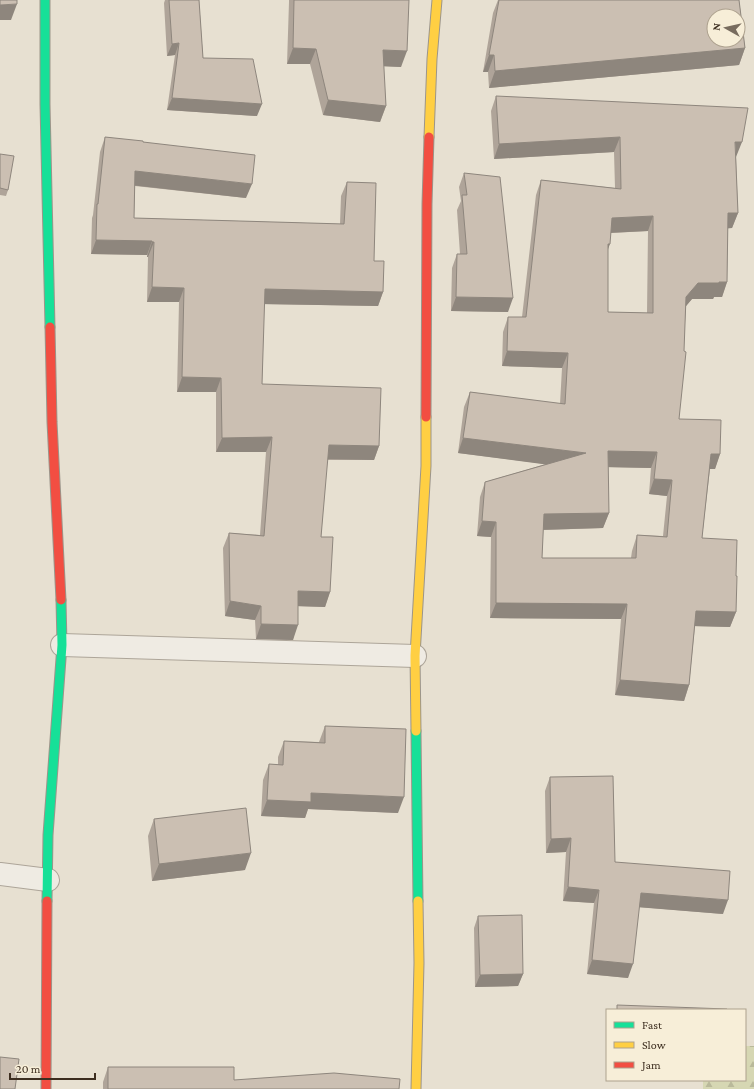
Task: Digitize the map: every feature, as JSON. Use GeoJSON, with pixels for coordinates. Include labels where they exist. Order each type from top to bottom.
{"type":"FeatureCollection","features":[{"type":"Feature","properties":{"kind":"street"},"geometry":{"type":"LineString","coordinates":[[46,0],[45,104],[52,414],[62,646],[48,835],[46,1089]]}},
{"type":"Feature","properties":{"kind":"street"},"geometry":{"type":"LineString","coordinates":[[416,1089],[419,963],[416,656],[426,466],[427,204],[432,59],[437,0]]}},
{"type":"Feature","properties":{"kind":"street"},"geometry":{"type":"LineString","coordinates":[[62,646],[416,656]]}},
{"type":"Feature","properties":{"kind":"street"},"geometry":{"type":"LineString","coordinates":[[0,874],[48,880]]}},
{"type":"Feature","properties":{"kind":"green space"},"geometry":{"type":"Polygon","coordinates":[[[746,1046],[754,1046],[754,1089],[703,1089],[703,1081],[746,1081],[746,1046]]]}},
{"type":"Feature","properties":{"kind":"building"},"geometry":{"type":"Polygon","coordinates":[[[0,0],[17,0],[17,4],[0,5],[0,0]]]}},
{"type":"Feature","properties":{"kind":"building"},"geometry":{"type":"Polygon","coordinates":[[[169,0],[199,0],[203,58],[253,59],[262,104],[172,98],[179,43],[172,44],[169,0]]]}},
{"type":"Feature","properties":{"kind":"building"},"geometry":{"type":"Polygon","coordinates":[[[294,0],[409,0],[407,51],[383,50],[386,106],[328,100],[316,49],[293,48],[294,0]]]}},
{"type":"Feature","properties":{"kind":"building"},"geometry":{"type":"Polygon","coordinates":[[[499,0],[739,0],[740,8],[706,8],[706,48],[745,48],[495,71],[494,55],[489,55],[499,0]]]}},
{"type":"Feature","properties":{"kind":"building"},"geometry":{"type":"Polygon","coordinates":[[[496,96],[748,108],[742,142],[735,142],[738,213],[728,213],[727,282],[698,283],[686,297],[684,351],[686,352],[679,419],[721,420],[720,454],[711,454],[702,538],[737,540],[736,612],[696,611],[689,685],[620,680],[627,604],[496,603],[496,522],[482,521],[485,482],[586,453],[463,438],[470,392],[565,404],[568,353],[507,351],[508,317],[526,317],[541,180],[621,189],[620,137],[499,144],[496,96]],[[653,216],[612,218],[610,244],[608,244],[608,312],[653,313],[653,216]],[[608,451],[609,513],[544,514],[542,558],[636,558],[637,535],[667,537],[672,480],[654,479],[657,452],[608,451]]]}},
{"type":"Feature","properties":{"kind":"building"},"geometry":{"type":"Polygon","coordinates":[[[105,137],[255,155],[252,184],[135,171],[134,218],[344,224],[347,182],[376,183],[374,261],[384,261],[383,292],[265,289],[262,384],[381,388],[379,446],[329,445],[321,537],[333,537],[330,592],[298,591],[298,625],[261,624],[261,606],[230,601],[229,533],[264,536],[272,437],[222,438],[221,378],[182,377],[184,288],[152,287],[154,242],[96,240],[97,204],[105,137]]]}},
{"type":"Feature","properties":{"kind":"building"},"geometry":{"type":"Polygon","coordinates":[[[0,154],[14,156],[8,190],[0,188],[0,154]]]}},
{"type":"Feature","properties":{"kind":"building"},"geometry":{"type":"Polygon","coordinates":[[[464,173],[500,177],[513,298],[456,297],[457,254],[467,254],[462,195],[467,195],[464,173]]]}},
{"type":"Feature","properties":{"kind":"building"},"geometry":{"type":"Polygon","coordinates":[[[325,726],[406,729],[404,797],[311,793],[311,802],[267,800],[269,764],[283,765],[284,741],[325,743],[325,726]]]}},
{"type":"Feature","properties":{"kind":"building"},"geometry":{"type":"Polygon","coordinates":[[[613,776],[615,862],[730,871],[728,900],[641,893],[633,964],[592,960],[599,890],[568,887],[571,838],[551,839],[550,777],[613,776]]]}},
{"type":"Feature","properties":{"kind":"building"},"geometry":{"type":"Polygon","coordinates":[[[246,808],[251,853],[159,864],[154,819],[246,808]]]}},
{"type":"Feature","properties":{"kind":"building"},"geometry":{"type":"Polygon","coordinates":[[[522,915],[523,974],[480,975],[478,916],[522,915]]]}},
{"type":"Feature","properties":{"kind":"building"},"geometry":{"type":"Polygon","coordinates":[[[617,1005],[727,1009],[617,1009],[617,1005]]]}},
{"type":"Feature","properties":{"kind":"building"},"geometry":{"type":"Polygon","coordinates":[[[0,1057],[19,1059],[15,1089],[0,1089],[0,1057]]]}},
{"type":"Feature","properties":{"kind":"building"},"geometry":{"type":"Polygon","coordinates":[[[108,1067],[234,1067],[234,1080],[334,1073],[400,1079],[399,1089],[108,1089],[108,1067]]]}},
{"type":"Feature","properties":{"kind":"traffic: fast"},"geometry":{"type":"LineString","coordinates":[[45,0],[45,104],[50,327]]}},
{"type":"Feature","properties":{"kind":"traffic: fast"},"geometry":{"type":"LineString","coordinates":[[47,901],[48,835],[62,645],[61,600]]}},
{"type":"Feature","properties":{"kind":"traffic: fast"},"geometry":{"type":"LineString","coordinates":[[416,731],[418,901]]}},
{"type":"Feature","properties":{"kind":"traffic: slow"},"geometry":{"type":"LineString","coordinates":[[429,137],[432,59],[437,0]]}},
{"type":"Feature","properties":{"kind":"traffic: slow"},"geometry":{"type":"LineString","coordinates":[[416,731],[415,656],[426,466],[426,417]]}},
{"type":"Feature","properties":{"kind":"traffic: slow"},"geometry":{"type":"LineString","coordinates":[[416,1089],[419,963],[418,901]]}},
{"type":"Feature","properties":{"kind":"traffic: jam"},"geometry":{"type":"LineString","coordinates":[[426,417],[427,204],[429,137]]}},
{"type":"Feature","properties":{"kind":"traffic: jam"},"geometry":{"type":"LineString","coordinates":[[50,327],[52,422],[61,600]]}},
{"type":"Feature","properties":{"kind":"traffic: jam"},"geometry":{"type":"LineString","coordinates":[[46,1089],[47,901]]}}]}
